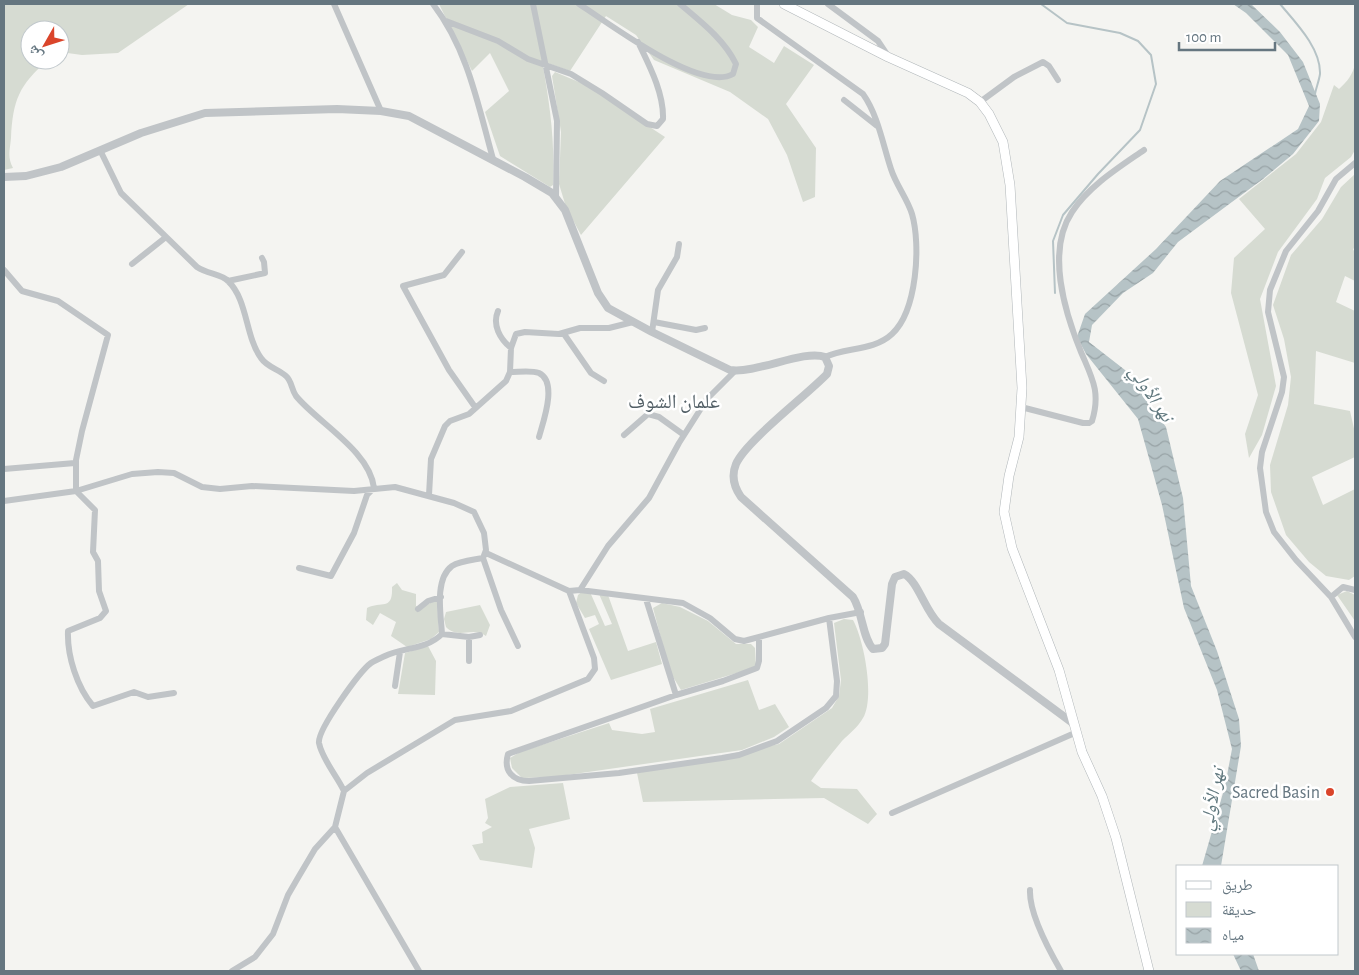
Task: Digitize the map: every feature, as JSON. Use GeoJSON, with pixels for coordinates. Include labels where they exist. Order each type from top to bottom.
{"type":"FeatureCollection","features":[{"type":"Feature","properties":{"kind":"main road"},"geometry":{"type":"LineString","coordinates":[[784,4],[888,57],[955,87],[980,102],[997,127],[1003,142],[1009,178],[1021,360],[1021,407],[1018,437],[1009,476],[1004,512],[1012,548],[1059,670],[1075,728],[1116,838],[1149,971]]}},
{"type":"Feature","properties":{"kind":"street"},"geometry":{"type":"LineString","coordinates":[[334,4],[381,111]]}},
{"type":"Feature","properties":{"kind":"street"},"geometry":{"type":"LineString","coordinates":[[433,4],[446,20],[475,90],[493,159]]}},
{"type":"Feature","properties":{"kind":"street"},"geometry":{"type":"LineString","coordinates":[[533,4],[547,65],[558,134],[556,197]]}},
{"type":"Feature","properties":{"kind":"street"},"geometry":{"type":"LineString","coordinates":[[579,4],[673,64],[695,74],[720,78],[733,74],[736,64],[729,52],[680,4]]}},
{"type":"Feature","properties":{"kind":"street"},"geometry":{"type":"LineString","coordinates":[[4,177],[26,176],[49,170],[169,123],[205,113],[337,109],[381,111],[409,116],[537,183],[556,197],[569,219],[602,299],[612,310],[718,365],[735,371],[813,356],[824,357],[879,343],[888,338],[898,327],[912,295],[916,267],[913,217],[895,181],[869,103],[860,91],[759,20],[756,13],[757,4]]}},
{"type":"Feature","properties":{"kind":"street"},"geometry":{"type":"LineString","coordinates":[[828,4],[878,41],[888,57]]}},
{"type":"Feature","properties":{"kind":"street"},"geometry":{"type":"LineString","coordinates":[[446,20],[498,41],[528,59],[586,82],[647,124],[657,126],[663,119],[662,107],[652,73],[638,42]]}},
{"type":"Feature","properties":{"kind":"street"},"geometry":{"type":"LineString","coordinates":[[980,102],[1014,77],[1043,62],[1049,66],[1058,80]]}},
{"type":"Feature","properties":{"kind":"street"},"geometry":{"type":"LineString","coordinates":[[844,100],[877,126]]}},
{"type":"Feature","properties":{"kind":"street"},"geometry":{"type":"LineString","coordinates":[[100,150],[121,194],[201,270],[228,281],[265,273],[266,268],[262,258]]}},
{"type":"Feature","properties":{"kind":"street"},"geometry":{"type":"LineString","coordinates":[[1021,407],[1083,423],[1092,421],[1097,393],[1065,309],[1061,276],[1062,237],[1068,218],[1083,198],[1097,184],[1144,150]]}},
{"type":"Feature","properties":{"kind":"street"},"geometry":{"type":"LineString","coordinates":[[1355,163],[1336,179],[1318,211],[1286,251],[1272,285],[1268,304],[1269,319],[1284,377],[1282,392],[1260,460],[1260,477],[1266,512],[1281,542],[1332,597],[1355,637]]}},
{"type":"Feature","properties":{"kind":"street"},"geometry":{"type":"LineString","coordinates":[[132,264],[166,237]]}},
{"type":"Feature","properties":{"kind":"street"},"geometry":{"type":"LineString","coordinates":[[652,332],[658,290],[677,257],[679,244]]}},
{"type":"Feature","properties":{"kind":"street"},"geometry":{"type":"LineString","coordinates":[[462,252],[444,275],[403,286],[449,370],[475,407]]}},
{"type":"Feature","properties":{"kind":"street"},"geometry":{"type":"LineString","coordinates":[[4,270],[22,291],[58,301],[108,335],[93,382],[75,463],[76,491],[95,510],[94,552],[98,560],[99,591],[106,611],[100,618],[68,630],[71,661],[84,694],[93,706],[134,692],[148,697],[174,693]]}},
{"type":"Feature","properties":{"kind":"street"},"geometry":{"type":"LineString","coordinates":[[228,281],[238,298],[261,358],[287,376],[295,395],[332,427],[355,453],[368,471],[374,488]]}},
{"type":"Feature","properties":{"kind":"street"},"geometry":{"type":"LineString","coordinates":[[498,311],[496,325],[504,342],[511,348]]}},
{"type":"Feature","properties":{"kind":"street"},"geometry":{"type":"LineString","coordinates":[[429,495],[428,472],[441,435],[450,422],[469,414],[502,386],[510,372],[511,348],[514,337],[520,333],[564,334],[580,328],[609,328],[633,322]]}},
{"type":"Feature","properties":{"kind":"street"},"geometry":{"type":"LineString","coordinates":[[654,322],[696,330],[705,328]]}},
{"type":"Feature","properties":{"kind":"street"},"geometry":{"type":"LineString","coordinates":[[564,334],[591,373],[604,381]]}},
{"type":"Feature","properties":{"kind":"street"},"geometry":{"type":"LineString","coordinates":[[824,357],[829,366],[827,374],[746,450],[736,465],[733,480],[736,490],[744,501],[849,594],[861,612],[869,643],[874,649],[882,648],[887,640],[893,580],[901,574],[906,575],[913,582],[927,610],[939,624],[1075,728],[892,813]]}},
{"type":"Feature","properties":{"kind":"street"},"geometry":{"type":"LineString","coordinates":[[580,590],[608,546],[649,498],[684,435],[712,393],[735,371]]}},
{"type":"Feature","properties":{"kind":"street"},"geometry":{"type":"LineString","coordinates":[[510,372],[535,372],[545,379],[549,392],[539,437]]}},
{"type":"Feature","properties":{"kind":"street"},"geometry":{"type":"LineString","coordinates":[[624,435],[648,414],[659,417],[684,435]]}},
{"type":"Feature","properties":{"kind":"street"},"geometry":{"type":"LineString","coordinates":[[4,469],[75,463]]}},
{"type":"Feature","properties":{"kind":"street"},"geometry":{"type":"LineString","coordinates":[[4,501],[76,491],[132,474],[158,472],[174,473],[194,484],[210,488],[252,486],[354,491],[395,487],[429,495],[463,506],[476,514],[484,533],[484,556],[501,610],[518,646]]}},
{"type":"Feature","properties":{"kind":"street"},"geometry":{"type":"LineString","coordinates":[[299,568],[331,576],[354,533],[366,498],[374,488]]}},
{"type":"Feature","properties":{"kind":"street"},"geometry":{"type":"LineString","coordinates":[[442,634],[442,585],[449,570],[456,565],[484,556],[569,591],[580,590],[676,602],[689,606],[710,618],[739,640],[759,638],[829,618],[861,612]]}},
{"type":"Feature","properties":{"kind":"street"},"geometry":{"type":"LineString","coordinates":[[1332,597],[1343,587],[1355,590]]}},
{"type":"Feature","properties":{"kind":"street"},"geometry":{"type":"LineString","coordinates":[[232,971],[256,957],[266,944],[278,924],[292,888],[304,866],[320,843],[335,827],[344,791],[374,769],[455,720],[511,711],[588,679],[594,669],[594,658],[569,591]]}},
{"type":"Feature","properties":{"kind":"street"},"geometry":{"type":"LineString","coordinates":[[418,609],[428,601],[441,597]]}},
{"type":"Feature","properties":{"kind":"street"},"geometry":{"type":"LineString","coordinates":[[646,599],[676,695]]}},
{"type":"Feature","properties":{"kind":"street"},"geometry":{"type":"LineString","coordinates":[[759,638],[759,664],[754,670],[676,695],[508,754],[506,760],[509,774],[518,781],[529,781],[610,774],[739,755],[777,740],[826,708],[836,696],[837,681],[829,618]]}},
{"type":"Feature","properties":{"kind":"street"},"geometry":{"type":"LineString","coordinates":[[344,791],[320,745],[320,734],[345,694],[370,664],[387,655],[427,644],[442,634],[469,637],[480,635]]}},
{"type":"Feature","properties":{"kind":"street"},"geometry":{"type":"LineString","coordinates":[[469,637],[469,660]]}},
{"type":"Feature","properties":{"kind":"street"},"geometry":{"type":"LineString","coordinates":[[395,686],[400,652]]}},
{"type":"Feature","properties":{"kind":"street"},"geometry":{"type":"LineString","coordinates":[[335,827],[419,971]]}},
{"type":"Feature","properties":{"kind":"street"},"geometry":{"type":"LineString","coordinates":[[1030,890],[1030,900],[1046,946],[1062,971]]}},
{"type":"Feature","properties":{"kind":"green space"},"geometry":{"type":"Polygon","coordinates":[[[4,4],[189,4],[118,53],[82,55],[70,53],[70,20],[20,20],[20,70],[37,70],[24,86],[16,103],[9,157],[13,168],[4,170],[4,4]]]}},
{"type":"Feature","properties":{"kind":"green space"},"geometry":{"type":"Polygon","coordinates":[[[439,4],[714,4],[732,15],[751,20],[758,27],[749,47],[774,63],[784,46],[814,65],[786,104],[816,148],[815,197],[803,202],[787,155],[768,119],[730,92],[654,60],[636,35],[606,16],[570,71],[542,61],[553,138],[553,185],[550,187],[500,156],[485,112],[509,91],[490,53],[472,71],[439,4]]]}},
{"type":"Feature","properties":{"kind":"green space"},"geometry":{"type":"Polygon","coordinates":[[[1355,64],[1355,150],[1351,157],[1325,178],[1317,199],[1278,252],[1260,299],[1276,386],[1262,435],[1249,458],[1245,434],[1258,395],[1231,293],[1234,258],[1265,229],[1239,199],[1296,154],[1321,122],[1334,85],[1339,89],[1347,81],[1355,64]]]}},
{"type":"Feature","properties":{"kind":"green space"},"geometry":{"type":"Polygon","coordinates":[[[555,72],[586,85],[665,137],[581,235],[566,207],[559,184],[561,132],[552,76],[555,72]]]}},
{"type":"Feature","properties":{"kind":"green space"},"geometry":{"type":"Polygon","coordinates":[[[1355,174],[1355,245],[1353,250],[1355,251],[1355,281],[1345,276],[1336,302],[1355,311],[1355,363],[1316,351],[1314,404],[1350,411],[1355,433],[1355,457],[1312,477],[1323,505],[1355,489],[1355,576],[1349,580],[1326,576],[1309,562],[1286,535],[1271,492],[1270,465],[1288,405],[1291,377],[1284,339],[1273,305],[1291,255],[1322,219],[1341,187],[1355,174]]]}},
{"type":"Feature","properties":{"kind":"green space"},"geometry":{"type":"Polygon","coordinates":[[[397,583],[402,590],[416,594],[416,606],[421,608],[434,601],[437,602],[439,632],[431,639],[407,647],[391,636],[396,622],[380,613],[373,625],[366,620],[367,608],[386,604],[391,599],[392,587],[397,583]]]}},
{"type":"Feature","properties":{"kind":"green space"},"geometry":{"type":"Polygon","coordinates":[[[583,591],[590,592],[605,626],[612,624],[599,594],[608,595],[628,651],[656,642],[662,664],[611,680],[589,629],[599,624],[595,615],[585,618],[576,603],[578,595],[583,591]]]}},
{"type":"Feature","properties":{"kind":"green space"},"geometry":{"type":"Polygon","coordinates":[[[1347,591],[1355,595],[1355,621],[1337,595],[1347,591]]]}},
{"type":"Feature","properties":{"kind":"green space"},"geometry":{"type":"Polygon","coordinates":[[[662,603],[680,607],[708,621],[736,644],[751,644],[755,648],[756,665],[753,668],[681,690],[670,672],[653,608],[662,603]]]}},
{"type":"Feature","properties":{"kind":"green space"},"geometry":{"type":"Polygon","coordinates":[[[480,605],[490,625],[486,636],[476,632],[461,633],[451,631],[446,627],[444,619],[446,612],[480,605]]]}},
{"type":"Feature","properties":{"kind":"green space"},"geometry":{"type":"Polygon","coordinates":[[[844,619],[853,620],[861,641],[867,669],[868,697],[866,709],[859,724],[842,741],[811,781],[821,788],[857,789],[877,814],[868,824],[824,798],[643,802],[637,773],[779,744],[832,708],[839,696],[841,680],[834,623],[844,619]]]}},
{"type":"Feature","properties":{"kind":"green space"},"geometry":{"type":"Polygon","coordinates":[[[428,646],[436,661],[435,695],[398,694],[405,653],[428,646]]]}},
{"type":"Feature","properties":{"kind":"green space"},"geometry":{"type":"Polygon","coordinates":[[[748,680],[759,710],[775,704],[789,727],[774,737],[742,750],[553,777],[522,778],[512,768],[510,758],[520,752],[609,723],[612,730],[642,734],[655,732],[650,709],[748,680]]]}},
{"type":"Feature","properties":{"kind":"green space"},"geometry":{"type":"Polygon","coordinates":[[[563,783],[570,819],[529,829],[535,848],[532,868],[480,860],[472,845],[483,843],[482,832],[492,827],[485,823],[488,818],[485,799],[510,787],[563,783]]]}},
{"type":"Feature","properties":{"kind":"water"},"geometry":{"type":"Polygon","coordinates":[[[1233,4],[1251,4],[1280,32],[1303,62],[1320,104],[1319,121],[1293,154],[1263,179],[1178,242],[1153,273],[1123,293],[1092,325],[1089,342],[1125,370],[1166,427],[1183,498],[1191,586],[1217,651],[1239,719],[1241,746],[1221,865],[1202,865],[1225,786],[1232,749],[1217,690],[1184,608],[1162,505],[1138,419],[1086,354],[1077,337],[1085,314],[1156,249],[1220,181],[1298,129],[1309,106],[1288,55],[1246,13],[1233,4]]]}},
{"type":"Feature","properties":{"kind":"water"},"geometry":{"type":"Polygon","coordinates":[[[1233,955],[1253,955],[1259,971],[1241,971],[1233,955]]]}},
{"type":"Feature","properties":{"kind":"waterway"},"geometry":{"type":"LineString","coordinates":[[1041,4],[1067,23],[1120,33],[1138,41],[1151,55],[1156,84],[1140,130],[1098,174],[1063,215],[1053,241],[1055,293]]}},
{"type":"Feature","properties":{"kind":"waterway"},"geometry":{"type":"LineString","coordinates":[[1280,4],[1300,27],[1316,55],[1320,74],[1315,94]]}},
{"type":"Feature","properties":{"kind":"place","name":"Sacred Basin"},"geometry":{"type":"Point","coordinates":[1330,792]}},
{"type":"Feature","properties":{"kind":"district","name":"علمان الشوف"},"geometry":{"type":"Point","coordinates":[674,401]}},
{"type":"Feature","properties":{"kind":"water label","name":"نهر الأولي"},"geometry":{"type":"Point","coordinates":[1152,393]}},
{"type":"Feature","properties":{"kind":"water label","name":"نهر الأولي"},"geometry":{"type":"Point","coordinates":[1211,799]}}]}
